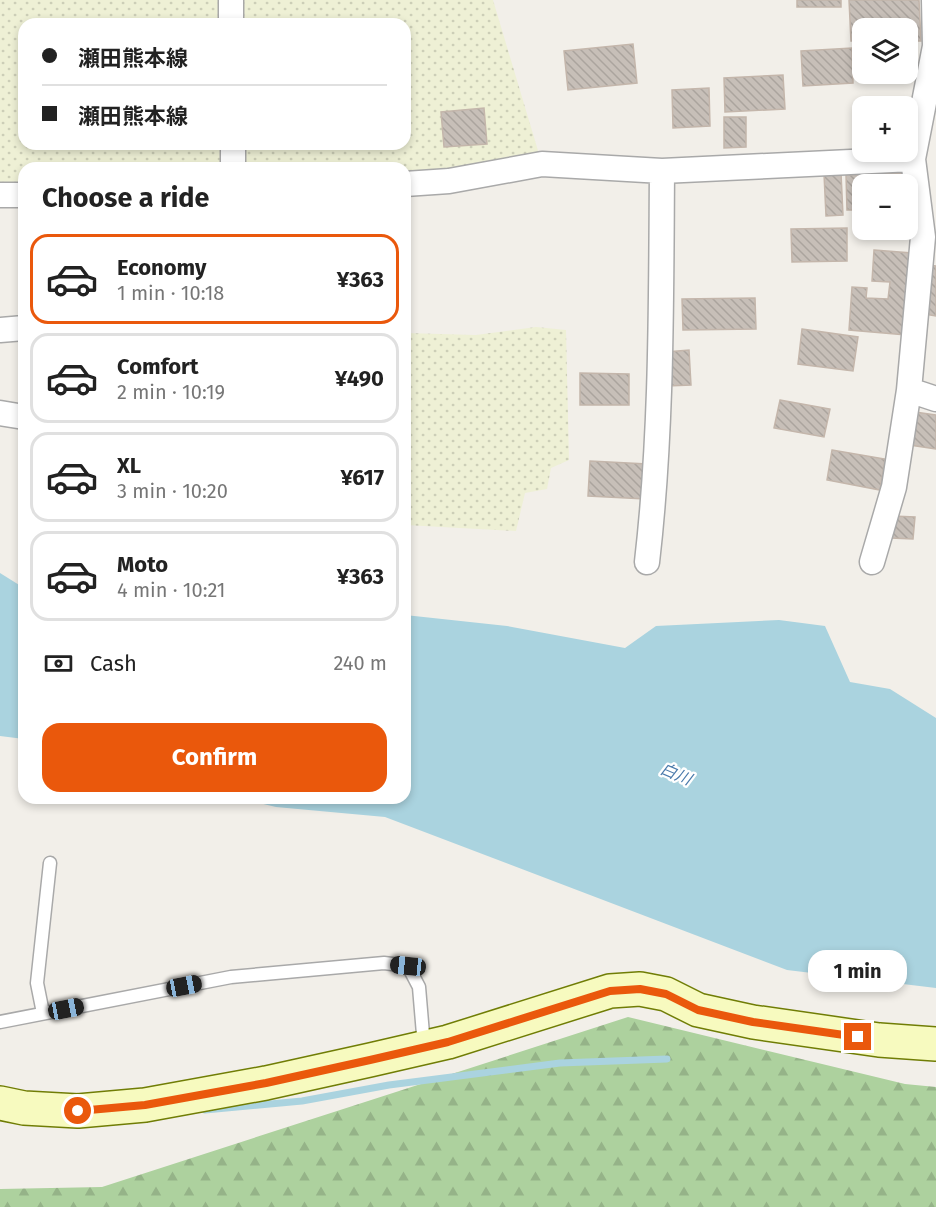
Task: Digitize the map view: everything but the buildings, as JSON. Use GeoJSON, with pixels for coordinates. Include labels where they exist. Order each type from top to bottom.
{"type":"FeatureCollection","features":[{"type":"Feature","properties":{"kind":"main road"},"geometry":{"type":"LineString","coordinates":[[0,1103],[24,1108],[78,1111],[145,1105],[266,1083],[448,1042],[610,991],[640,989],[666,994],[698,1010],[753,1022],[879,1040],[936,1044]]}},
{"type":"Feature","properties":{"kind":"street"},"geometry":{"type":"LineString","coordinates":[[231,0],[231,18]]}},
{"type":"Feature","properties":{"kind":"street"},"geometry":{"type":"LineString","coordinates":[[918,133],[935,46],[934,0]]}},
{"type":"Feature","properties":{"kind":"street"},"geometry":{"type":"LineString","coordinates":[[411,184],[449,181],[542,164],[662,171],[852,162]]}},
{"type":"Feature","properties":{"kind":"street"},"geometry":{"type":"LineString","coordinates":[[872,562],[894,487],[930,239],[914,162]]}},
{"type":"Feature","properties":{"kind":"street"},"geometry":{"type":"LineString","coordinates":[[647,562],[656,461],[661,321],[662,171]]}},
{"type":"Feature","properties":{"kind":"street"},"geometry":{"type":"LineString","coordinates":[[0,195],[18,195]]}},
{"type":"Feature","properties":{"kind":"street"},"geometry":{"type":"LineString","coordinates":[[0,330],[18,328]]}},
{"type":"Feature","properties":{"kind":"street"},"geometry":{"type":"LineString","coordinates":[[909,390],[936,399]]}},
{"type":"Feature","properties":{"kind":"street"},"geometry":{"type":"LineString","coordinates":[[0,413],[18,416]]}},
{"type":"Feature","properties":{"kind":"lane"},"geometry":{"type":"LineString","coordinates":[[43,1014],[37,983],[50,863]]}},
{"type":"Feature","properties":{"kind":"lane"},"geometry":{"type":"LineString","coordinates":[[0,1022],[231,977],[384,963],[408,966],[419,987],[425,1047]]}},
{"type":"Feature","properties":{"kind":"green space"},"geometry":{"type":"Polygon","coordinates":[[[0,0],[493,0],[542,164],[411,177],[411,162],[18,162],[18,205],[0,206],[0,0]]]}},
{"type":"Feature","properties":{"kind":"green space"},"geometry":{"type":"Polygon","coordinates":[[[536,327],[566,330],[569,460],[551,468],[547,489],[525,493],[516,531],[411,525],[411,333],[476,335],[536,327]]]}},
{"type":"Feature","properties":{"kind":"green space"},"geometry":{"type":"Polygon","coordinates":[[[628,1017],[905,1084],[936,1087],[936,1207],[0,1207],[0,1189],[102,1187],[628,1017]]]}},
{"type":"Feature","properties":{"kind":"water"},"geometry":{"type":"Polygon","coordinates":[[[0,573],[18,584],[18,738],[0,736],[0,573]]]}},
{"type":"Feature","properties":{"kind":"water","name":"白川"},"geometry":{"type":"Polygon","coordinates":[[[411,616],[507,626],[625,648],[656,626],[779,620],[825,626],[850,682],[890,689],[936,718],[936,988],[787,970],[385,817],[263,804],[411,804],[411,616]]]}},
{"type":"Feature","properties":{"kind":"waterway"},"geometry":{"type":"LineString","coordinates":[[205,1110],[302,1101],[389,1085],[560,1063],[667,1059]]}},
{"type":"Feature","properties":{"kind":"route"},"geometry":{"type":"LineString","coordinates":[[78,1111],[145,1105],[266,1083],[370,1060],[448,1042],[610,991],[640,989],[666,994],[698,1010],[753,1022],[858,1037]]}}]}
